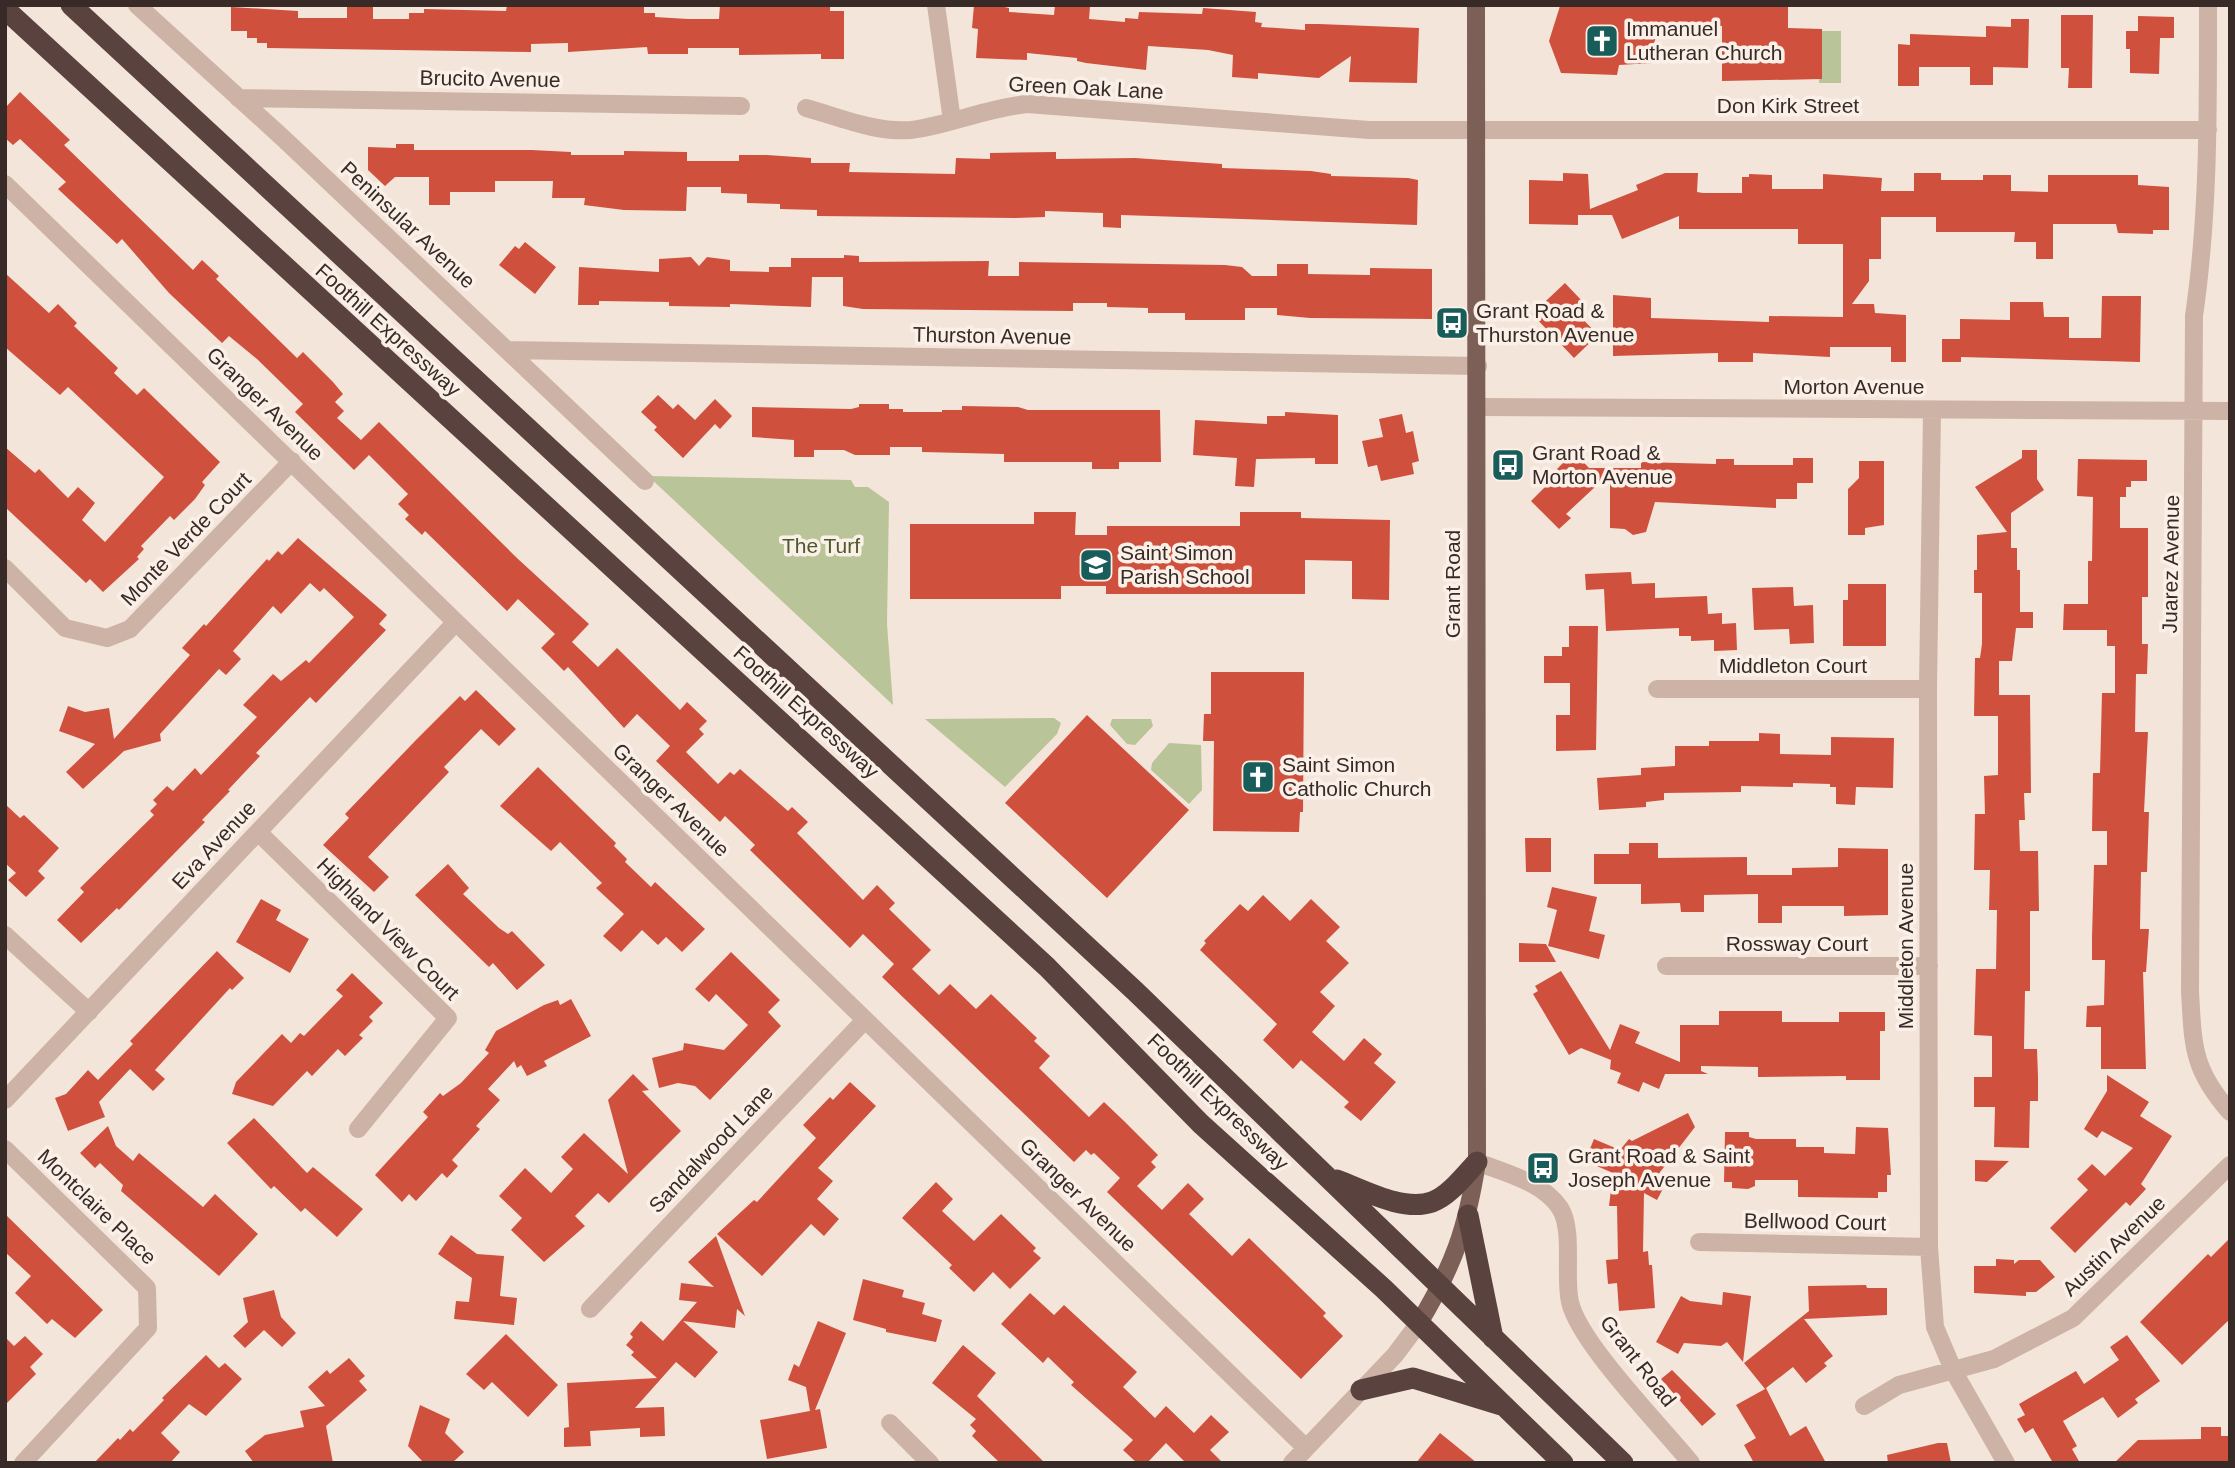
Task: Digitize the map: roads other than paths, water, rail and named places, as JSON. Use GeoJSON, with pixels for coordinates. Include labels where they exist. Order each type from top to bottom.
{"type":"FeatureCollection","features":[{"type":"Feature","properties":{"kind":"highway","name":"Foothill Expressway"},"geometry":{"type":"LineString","coordinates":[[71,5],[1135,990],[1623,1463]]}},
{"type":"Feature","properties":{"kind":"highway","name":"Foothill Expressway"},"geometry":{"type":"LineString","coordinates":[[5,9],[1047,967],[1201,1124],[1419,1323],[1563,1463]]}},
{"type":"Feature","properties":{"kind":"highway"},"geometry":{"type":"LineString","coordinates":[[1327,1177],[1386,1198],[1410,1203],[1429,1203],[1446,1193],[1477,1162]]}},
{"type":"Feature","properties":{"kind":"highway"},"geometry":{"type":"LineString","coordinates":[[1468,1214],[1493,1338]]}},
{"type":"Feature","properties":{"kind":"highway"},"geometry":{"type":"LineString","coordinates":[[1361,1390],[1413,1378],[1505,1406]]}},
{"type":"Feature","properties":{"kind":"main road","name":"Grant Road"},"geometry":{"type":"LineString","coordinates":[[1419,1323],[1454,1262],[1468,1214],[1477,1162],[1476,5]]}},
{"type":"Feature","properties":{"kind":"street","name":"Peninsular Avenue"},"geometry":{"type":"LineString","coordinates":[[137,5],[645,481]]}},
{"type":"Feature","properties":{"kind":"street"},"geometry":{"type":"LineString","coordinates":[[936,5],[951,121]]}},
{"type":"Feature","properties":{"kind":"street","name":"Juarez Avenue"},"geometry":{"type":"LineString","coordinates":[[2208,5],[2208,130],[2202,259],[2194,316],[2196,411],[2190,990],[2193,1039],[2201,1072],[2211,1091],[2230,1112]]}},
{"type":"Feature","properties":{"kind":"street","name":"Brucito Avenue"},"geometry":{"type":"LineString","coordinates":[[238,98],[741,106]]}},
{"type":"Feature","properties":{"kind":"street","name":"Green Oak Lane"},"geometry":{"type":"LineString","coordinates":[[806,108],[884,130],[911,130],[997,107],[1027,104],[1369,130]]}},
{"type":"Feature","properties":{"kind":"street","name":"Don Kirk Street"},"geometry":{"type":"LineString","coordinates":[[1369,130],[2208,130]]}},
{"type":"Feature","properties":{"kind":"street","name":"Granger Avenue"},"geometry":{"type":"LineString","coordinates":[[5,184],[1306,1448]]}},
{"type":"Feature","properties":{"kind":"street","name":"Thurston Avenue"},"geometry":{"type":"LineString","coordinates":[[506,350],[1478,366]]}},
{"type":"Feature","properties":{"kind":"street","name":"Morton Avenue"},"geometry":{"type":"LineString","coordinates":[[1478,407],[2230,411]]}},
{"type":"Feature","properties":{"kind":"street","name":"Middleton Avenue"},"geometry":{"type":"LineString","coordinates":[[1932,411],[1928,689],[1929,1247],[1935,1327],[1954,1372],[2006,1463]]}},
{"type":"Feature","properties":{"kind":"street","name":"Monte Verde Court"},"geometry":{"type":"LineString","coordinates":[[5,568],[65,628],[107,638],[130,629],[292,461]]}},
{"type":"Feature","properties":{"kind":"street","name":"Eva Avenue"},"geometry":{"type":"LineString","coordinates":[[5,1100],[456,622]]}},
{"type":"Feature","properties":{"kind":"street","name":"Middleton Court"},"geometry":{"type":"LineString","coordinates":[[1657,689],[1928,689]]}},
{"type":"Feature","properties":{"kind":"street","name":"Highland View Court"},"geometry":{"type":"LineString","coordinates":[[258,832],[447,1018],[358,1129]]}},
{"type":"Feature","properties":{"kind":"street"},"geometry":{"type":"LineString","coordinates":[[5,935],[89,1012]]}},
{"type":"Feature","properties":{"kind":"street","name":"Rossway Court"},"geometry":{"type":"LineString","coordinates":[[1666,967],[1928,966]]}},
{"type":"Feature","properties":{"kind":"street","name":"Sandalwood Lane"},"geometry":{"type":"LineString","coordinates":[[590,1309],[865,1020]]}},
{"type":"Feature","properties":{"kind":"street","name":"Montclaire Place"},"geometry":{"type":"LineString","coordinates":[[5,1149],[148,1288],[148,1328],[23,1463]]}},
{"type":"Feature","properties":{"kind":"street","name":"Grant Road"},"geometry":{"type":"LineString","coordinates":[[1477,1162],[1532,1185],[1549,1195],[1561,1209],[1566,1228],[1570,1304],[1590,1342],[1691,1463]]}},
{"type":"Feature","properties":{"kind":"street","name":"Austin Avenue"},"geometry":{"type":"LineString","coordinates":[[1864,1406],[1899,1385],[1994,1359],[2073,1318],[2230,1165]]}},
{"type":"Feature","properties":{"kind":"street","name":"Bellwood Court"},"geometry":{"type":"LineString","coordinates":[[1699,1242],[1929,1247]]}},
{"type":"Feature","properties":{"kind":"street"},"geometry":{"type":"LineString","coordinates":[[1292,1463],[1395,1355],[1419,1323]]}},
{"type":"Feature","properties":{"kind":"street"},"geometry":{"type":"LineString","coordinates":[[890,1423],[930,1463]]}},
{"type":"Feature","properties":{"kind":"place","name":"Immanuel Lutheran Church"},"geometry":{"type":"Point","coordinates":[1602,41]}},
{"type":"Feature","properties":{"kind":"place","name":"Grant Road & Thurston Avenue"},"geometry":{"type":"Point","coordinates":[1452,323]}},
{"type":"Feature","properties":{"kind":"place","name":"Grant Road & Morton Avenue"},"geometry":{"type":"Point","coordinates":[1508,465]}},
{"type":"Feature","properties":{"kind":"place","name":"Saint Simon Parish School"},"geometry":{"type":"Point","coordinates":[1096,565]}},
{"type":"Feature","properties":{"kind":"place","name":"Saint Simon Catholic Church"},"geometry":{"type":"Point","coordinates":[1258,777]}},
{"type":"Feature","properties":{"kind":"place","name":"Grant Road & Saint Joseph Avenue"},"geometry":{"type":"Point","coordinates":[1543,1168]}},
{"type":"Feature","properties":{"kind":"park label","name":"The Turf"},"geometry":{"type":"Point","coordinates":[821,546]}}]}
